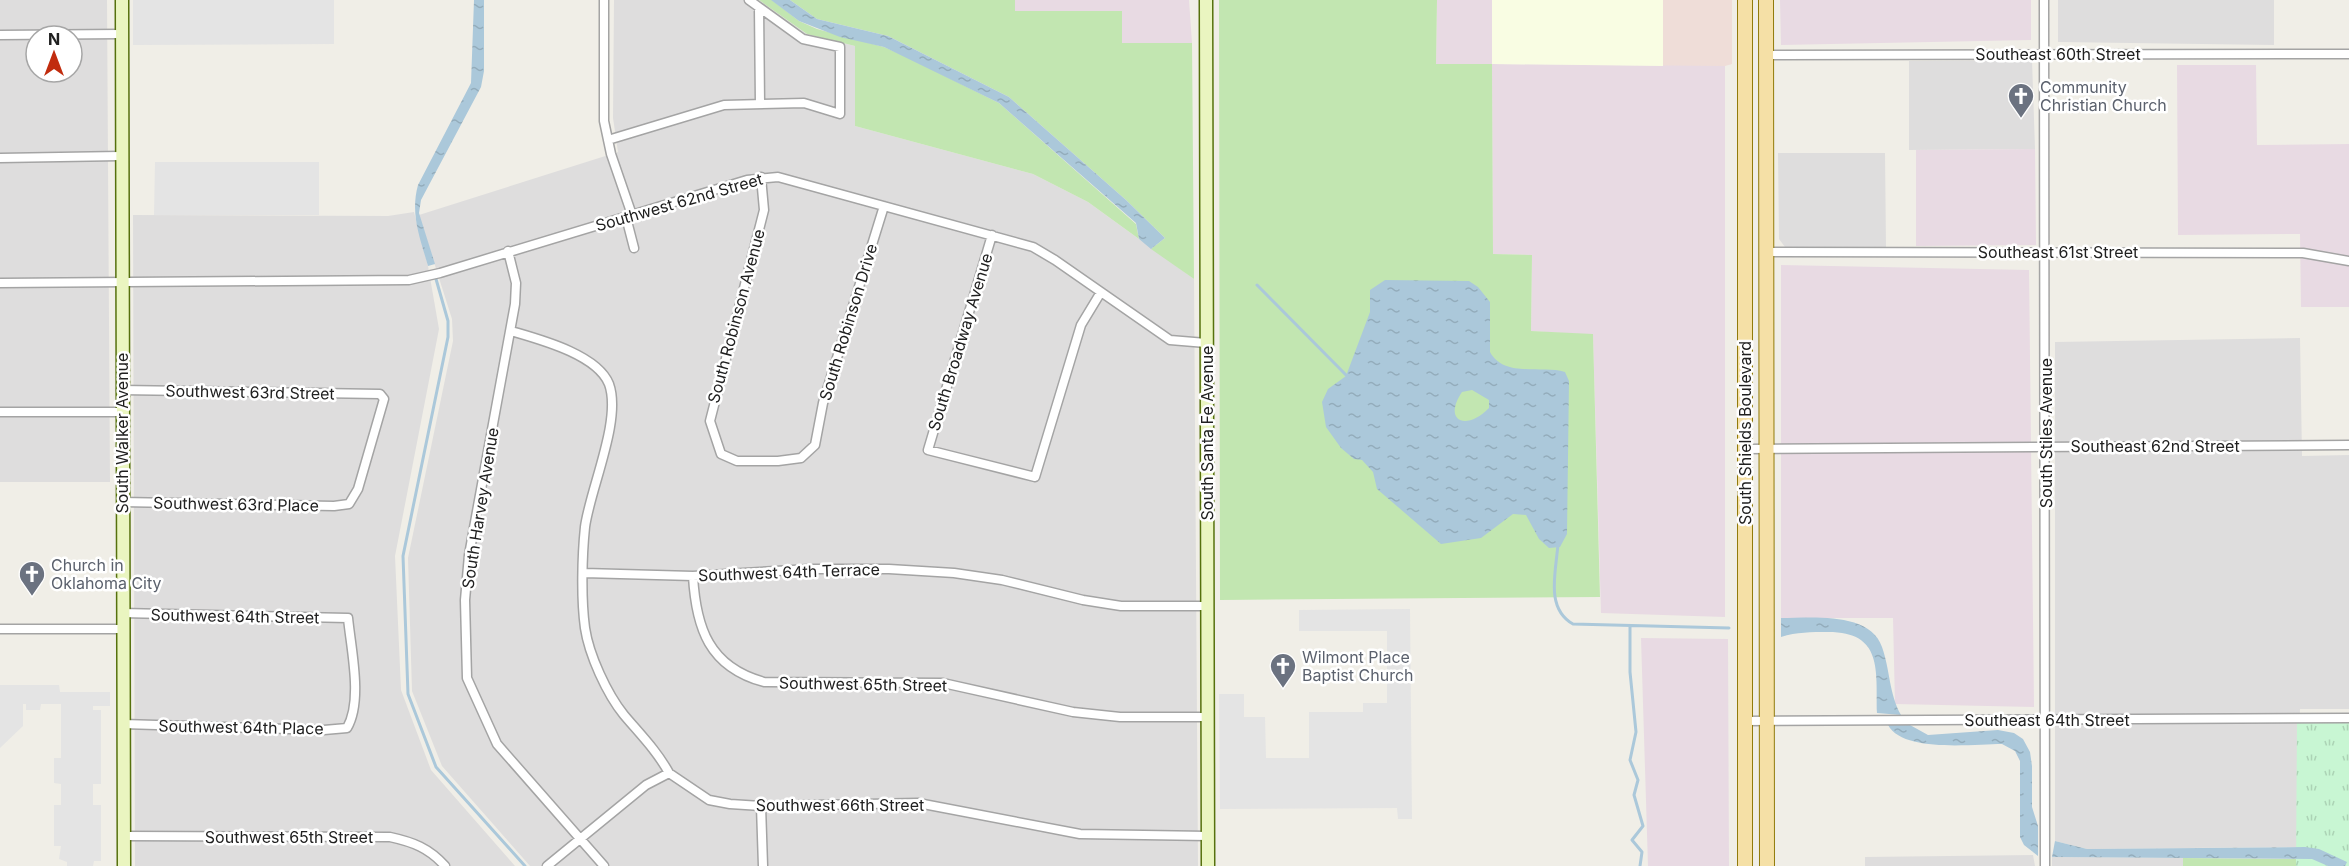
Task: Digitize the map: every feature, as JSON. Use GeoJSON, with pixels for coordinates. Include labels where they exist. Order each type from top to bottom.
{"type":"FeatureCollection","features":[{"type":"Feature","properties":{"kind":"main road","name":"South Walker Avenue"},"geometry":{"type":"LineString","coordinates":[[122,0],[120,156],[123,866]]}},
{"type":"Feature","properties":{"kind":"main road","name":"South Santa Fe Avenue"},"geometry":{"type":"LineString","coordinates":[[1206,0],[1208,866]]}},
{"type":"Feature","properties":{"kind":"main road","name":"South Shields Boulevard"},"geometry":{"type":"LineString","coordinates":[[1745,0],[1745,866]]}},
{"type":"Feature","properties":{"kind":"main road","name":"South Shields Boulevard"},"geometry":{"type":"LineString","coordinates":[[1766,0],[1767,866]]}},
{"type":"Feature","properties":{"kind":"main road"},"geometry":{"type":"LineString","coordinates":[[1745,177],[1767,178]]}},
{"type":"Feature","properties":{"kind":"street"},"geometry":{"type":"LineString","coordinates":[[604,0],[604,121],[629,216],[634,248]]}},
{"type":"Feature","properties":{"kind":"street"},"geometry":{"type":"LineString","coordinates":[[608,140],[724,105],[804,103],[840,114],[840,47],[803,39],[749,0]]}},
{"type":"Feature","properties":{"kind":"street","name":"South Stiles Avenue"},"geometry":{"type":"LineString","coordinates":[[2044,0],[2045,863]]}},
{"type":"Feature","properties":{"kind":"street"},"geometry":{"type":"LineString","coordinates":[[759,8],[760,104]]}},
{"type":"Feature","properties":{"kind":"street"},"geometry":{"type":"LineString","coordinates":[[0,35],[121,34]]}},
{"type":"Feature","properties":{"kind":"street","name":"Southeast 60th Street"},"geometry":{"type":"LineString","coordinates":[[1767,55],[2349,54]]}},
{"type":"Feature","properties":{"kind":"street"},"geometry":{"type":"LineString","coordinates":[[0,158],[120,156]]}},
{"type":"Feature","properties":{"kind":"street","name":"Southwest 62nd Street"},"geometry":{"type":"LineString","coordinates":[[0,283],[409,280],[440,273],[761,177],[788,178],[992,235],[1044,253],[1170,340],[1206,343]]}},
{"type":"Feature","properties":{"kind":"street","name":"South Robinson Avenue"},"geometry":{"type":"LineString","coordinates":[[755,461],[737,461],[722,453],[710,421],[764,210],[761,177]]}},
{"type":"Feature","properties":{"kind":"street","name":"South Robinson Drive"},"geometry":{"type":"LineString","coordinates":[[755,461],[801,458],[815,445],[826,393],[884,206]]}},
{"type":"Feature","properties":{"kind":"street","name":"South Broadway Avenue"},"geometry":{"type":"LineString","coordinates":[[992,235],[928,450],[1035,477],[1081,325],[1101,292]]}},
{"type":"Feature","properties":{"kind":"street","name":"South Harvey Avenue"},"geometry":{"type":"LineString","coordinates":[[508,251],[516,283],[511,331],[469,555],[465,600],[467,678],[497,744],[604,866]]}},
{"type":"Feature","properties":{"kind":"street","name":"Southeast 61st Street"},"geometry":{"type":"LineString","coordinates":[[1767,252],[2303,253],[2349,261]]}},
{"type":"Feature","properties":{"kind":"street"},"geometry":{"type":"LineString","coordinates":[[511,331],[560,345],[588,361],[608,382],[612,404],[604,451],[585,527],[585,629],[602,679],[622,713],[660,757],[669,773],[646,785],[548,866]]}},
{"type":"Feature","properties":{"kind":"street","name":"Southwest 63rd Street"},"geometry":{"type":"LineString","coordinates":[[121,390],[380,394],[384,399],[383,407],[358,489],[349,504]]}},
{"type":"Feature","properties":{"kind":"street"},"geometry":{"type":"LineString","coordinates":[[0,412],[121,412]]}},
{"type":"Feature","properties":{"kind":"street","name":"Southeast 62nd Street"},"geometry":{"type":"LineString","coordinates":[[1745,449],[2349,445]]}},
{"type":"Feature","properties":{"kind":"street","name":"Southwest 63rd Place"},"geometry":{"type":"LineString","coordinates":[[122,502],[334,506],[349,504]]}},
{"type":"Feature","properties":{"kind":"street","name":"Southwest 64th Terrace"},"geometry":{"type":"LineString","coordinates":[[584,573],[693,576],[810,569],[889,569],[954,573],[1002,580],[1083,600],[1121,606],[1207,606]]}},
{"type":"Feature","properties":{"kind":"street","name":"Southwest 65th Street"},"geometry":{"type":"LineString","coordinates":[[693,576],[695,610],[702,634],[742,676],[764,682],[943,683],[1073,712],[1120,717],[1208,717]]}},
{"type":"Feature","properties":{"kind":"street","name":"Southwest 64th Street"},"geometry":{"type":"LineString","coordinates":[[122,613],[348,618],[355,701],[353,717]]}},
{"type":"Feature","properties":{"kind":"street"},"geometry":{"type":"LineString","coordinates":[[0,629],[122,629]]}},
{"type":"Feature","properties":{"kind":"street","name":"Southwest 64th Place"},"geometry":{"type":"LineString","coordinates":[[123,724],[324,730],[347,728],[353,717]]}},
{"type":"Feature","properties":{"kind":"street","name":"Southeast 64th Street"},"geometry":{"type":"LineString","coordinates":[[1745,721],[2349,718]]}},
{"type":"Feature","properties":{"kind":"street","name":"Southwest 66th Street"},"geometry":{"type":"LineString","coordinates":[[669,773],[709,800],[761,806],[918,803],[1080,834],[1208,836]]}},
{"type":"Feature","properties":{"kind":"street"},"geometry":{"type":"LineString","coordinates":[[761,806],[763,866]]}},
{"type":"Feature","properties":{"kind":"street","name":"Southwest 65th Street"},"geometry":{"type":"LineString","coordinates":[[123,836],[390,837],[416,843],[429,850],[445,866]]}},
{"type":"Feature","properties":{"kind":"shaded area"},"geometry":{"type":"Polygon","coordinates":[[[0,0],[107,0],[110,482],[0,482],[0,0]]]}},
{"type":"Feature","properties":{"kind":"shaded area"},"geometry":{"type":"Polygon","coordinates":[[[133,0],[334,0],[334,44],[133,45],[133,0]]]}},
{"type":"Feature","properties":{"kind":"shaded area"},"geometry":{"type":"Polygon","coordinates":[[[614,0],[759,0],[807,34],[855,46],[855,126],[1033,174],[1088,202],[1194,279],[1198,866],[530,866],[442,766],[412,691],[408,558],[453,341],[452,319],[419,215],[618,152],[613,118],[614,0]]]}},
{"type":"Feature","properties":{"kind":"shaded area"},"geometry":{"type":"Polygon","coordinates":[[[1015,0],[1189,0],[1192,43],[1122,43],[1122,11],[1015,11],[1015,0]]]}},
{"type":"Feature","properties":{"kind":"shaded area"},"geometry":{"type":"Polygon","coordinates":[[[1437,0],[1492,0],[1492,64],[1436,64],[1437,0]]]}},
{"type":"Feature","properties":{"kind":"shaded area"},"geometry":{"type":"Polygon","coordinates":[[[1492,0],[1663,0],[1663,66],[1492,64],[1492,0]]]}},
{"type":"Feature","properties":{"kind":"shaded area"},"geometry":{"type":"Polygon","coordinates":[[[1663,0],[1732,0],[1732,64],[1663,66],[1663,0]]]}},
{"type":"Feature","properties":{"kind":"shaded area"},"geometry":{"type":"Polygon","coordinates":[[[1780,0],[2031,0],[2031,40],[1781,45],[1780,0]]]}},
{"type":"Feature","properties":{"kind":"shaded area"},"geometry":{"type":"Polygon","coordinates":[[[2058,0],[2274,0],[2274,45],[2058,42],[2058,0]]]}},
{"type":"Feature","properties":{"kind":"shaded area"},"geometry":{"type":"Polygon","coordinates":[[[2032,60],[2035,149],[1909,150],[1909,61],[2032,60]]]}},
{"type":"Feature","properties":{"kind":"shaded area"},"geometry":{"type":"Polygon","coordinates":[[[1492,64],[1725,66],[1725,617],[1601,613],[1593,335],[1531,331],[1532,255],[1493,254],[1492,64]]]}},
{"type":"Feature","properties":{"kind":"shaded area"},"geometry":{"type":"Polygon","coordinates":[[[2177,65],[2256,65],[2257,145],[2349,144],[2349,307],[2301,307],[2300,234],[2178,235],[2177,65]]]}},
{"type":"Feature","properties":{"kind":"shaded area"},"geometry":{"type":"Polygon","coordinates":[[[2035,149],[2036,245],[1916,246],[1916,150],[2035,149]]]}},
{"type":"Feature","properties":{"kind":"shaded area"},"geometry":{"type":"Polygon","coordinates":[[[1778,153],[1885,153],[1886,248],[1785,247],[1779,239],[1778,153]]]}},
{"type":"Feature","properties":{"kind":"shaded area"},"geometry":{"type":"Polygon","coordinates":[[[155,162],[319,162],[319,215],[154,215],[155,162]]]}},
{"type":"Feature","properties":{"kind":"shaded area"},"geometry":{"type":"Polygon","coordinates":[[[414,212],[428,266],[439,329],[395,556],[401,690],[431,770],[515,866],[135,866],[133,215],[388,216],[414,212]]]}},
{"type":"Feature","properties":{"kind":"shaded area"},"geometry":{"type":"Polygon","coordinates":[[[1781,265],[2029,270],[2034,707],[1895,704],[1893,618],[1781,618],[1781,265]]]}},
{"type":"Feature","properties":{"kind":"shaded area"},"geometry":{"type":"Polygon","coordinates":[[[2300,338],[2302,456],[2349,455],[2349,709],[2300,709],[2297,847],[2087,849],[2055,841],[2055,342],[2300,338]]]}},
{"type":"Feature","properties":{"kind":"shaded area"},"geometry":{"type":"Polygon","coordinates":[[[1410,609],[1412,819],[1398,819],[1397,808],[1220,809],[1219,694],[1244,694],[1244,717],[1265,717],[1266,758],[1309,758],[1309,712],[1363,712],[1363,703],[1387,703],[1387,631],[1299,631],[1299,610],[1410,609]]]}},
{"type":"Feature","properties":{"kind":"shaded area"},"geometry":{"type":"Polygon","coordinates":[[[1641,638],[1728,639],[1729,866],[1648,866],[1641,638]]]}},
{"type":"Feature","properties":{"kind":"shaded area"},"geometry":{"type":"Polygon","coordinates":[[[0,685],[59,685],[60,692],[110,692],[110,706],[93,706],[93,710],[101,710],[101,784],[93,784],[93,805],[101,805],[101,861],[94,861],[93,866],[67,866],[67,862],[59,859],[61,846],[54,846],[54,805],[61,805],[61,784],[54,783],[54,758],[61,758],[61,704],[41,704],[40,710],[26,710],[26,704],[23,704],[23,726],[0,748],[0,685]]]}},
{"type":"Feature","properties":{"kind":"shaded area"},"geometry":{"type":"Polygon","coordinates":[[[2033,855],[2035,866],[1865,866],[1865,857],[2033,855]]]}},
{"type":"Feature","properties":{"kind":"shaded area"},"geometry":{"type":"Polygon","coordinates":[[[2052,857],[2183,858],[2183,866],[2052,866],[2052,857]]]}},
{"type":"Feature","properties":{"kind":"green space"},"geometry":{"type":"Polygon","coordinates":[[[759,0],[772,0],[799,21],[817,29],[884,47],[999,103],[1136,224],[1139,239],[1088,202],[1033,174],[855,126],[855,46],[807,34],[759,0]]]}},
{"type":"Feature","properties":{"kind":"green space"},"geometry":{"type":"Polygon","coordinates":[[[790,0],[1015,0],[1015,11],[1122,11],[1122,43],[1192,43],[1194,279],[1151,249],[1165,238],[1126,200],[1009,97],[888,36],[817,19],[790,0]]]}},
{"type":"Feature","properties":{"kind":"green space"},"geometry":{"type":"Polygon","coordinates":[[[1219,0],[1437,0],[1436,64],[1492,64],[1493,254],[1532,255],[1531,331],[1593,334],[1600,597],[1220,600],[1219,0]]]}},
{"type":"Feature","properties":{"kind":"green space"},"geometry":{"type":"Polygon","coordinates":[[[2297,722],[2349,722],[2349,866],[2296,866],[2297,722]]]}},
{"type":"Feature","properties":{"kind":"green space"},"geometry":{"type":"Polygon","coordinates":[[[2183,858],[2296,859],[2296,866],[2183,866],[2183,858]]]}},
{"type":"Feature","properties":{"kind":"water"},"geometry":{"type":"Polygon","coordinates":[[[474,0],[484,0],[484,71],[481,87],[421,200],[419,213],[435,264],[428,266],[417,226],[416,196],[418,185],[471,83],[474,0]]]}},
{"type":"Feature","properties":{"kind":"water"},"geometry":{"type":"Polygon","coordinates":[[[771,0],[790,0],[817,19],[888,36],[1009,97],[1126,200],[1165,238],[1151,249],[1139,239],[1136,223],[999,103],[884,47],[840,37],[799,21],[771,0]]]}},
{"type":"Feature","properties":{"kind":"water"},"geometry":{"type":"Polygon","coordinates":[[[1385,280],[1469,281],[1478,287],[1490,302],[1490,352],[1496,360],[1514,368],[1565,372],[1569,381],[1567,534],[1560,547],[1549,548],[1539,539],[1526,515],[1513,514],[1481,538],[1441,544],[1377,489],[1373,472],[1362,460],[1354,459],[1341,448],[1326,427],[1322,402],[1328,389],[1346,376],[1370,312],[1370,290],[1385,280]],[[1472,390],[1462,392],[1455,410],[1456,416],[1460,420],[1473,419],[1489,408],[1489,400],[1472,390]]]}},
{"type":"Feature","properties":{"kind":"water"},"geometry":{"type":"Polygon","coordinates":[[[1781,618],[1838,619],[1865,627],[1875,635],[1882,647],[1894,699],[1901,715],[1877,713],[1876,668],[1873,656],[1859,639],[1846,634],[1828,632],[1798,633],[1781,637],[1781,618]]]}},
{"type":"Feature","properties":{"kind":"water"},"geometry":{"type":"Polygon","coordinates":[[[1888,725],[1910,725],[1928,735],[1998,730],[2014,733],[2023,739],[2030,752],[2032,766],[2032,807],[2038,826],[2038,856],[2024,845],[2020,837],[2020,761],[2015,751],[2002,744],[1940,745],[1908,740],[1896,734],[1888,725]]]}},
{"type":"Feature","properties":{"kind":"water"},"geometry":{"type":"Polygon","coordinates":[[[2055,841],[2087,849],[2305,847],[2319,849],[2347,862],[2345,866],[2328,866],[2312,859],[2052,857],[2055,841]]]}},
{"type":"Feature","properties":{"kind":"waterway"},"geometry":{"type":"LineString","coordinates":[[436,279],[448,321],[448,337],[403,556],[408,694],[436,767],[525,866]]}},
{"type":"Feature","properties":{"kind":"waterway"},"geometry":{"type":"LineString","coordinates":[[1257,285],[1349,378]]}},
{"type":"Feature","properties":{"kind":"waterway"},"geometry":{"type":"LineString","coordinates":[[1558,544],[1554,577],[1555,599],[1564,617],[1573,624],[1729,628]]}},
{"type":"Feature","properties":{"kind":"waterway"},"geometry":{"type":"LineString","coordinates":[[1630,627],[1630,672],[1636,732],[1630,760],[1638,780],[1634,795],[1643,826],[1632,840],[1642,852],[1640,866]]}},
{"type":"Feature","properties":{"kind":"place","name":"Community Christian Church"},"geometry":{"type":"Point","coordinates":[2021,119]}},
{"type":"Feature","properties":{"kind":"place","name":"Church in Oklahoma City"},"geometry":{"type":"Point","coordinates":[32,597]}},
{"type":"Feature","properties":{"kind":"place","name":"Wilmont Place Baptist Church"},"geometry":{"type":"Point","coordinates":[1283,689]}}]}
